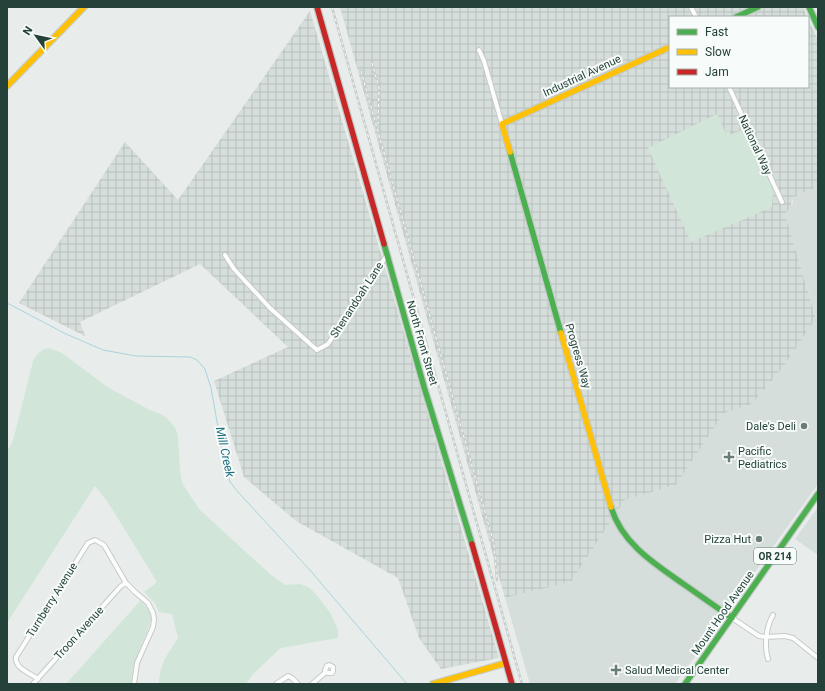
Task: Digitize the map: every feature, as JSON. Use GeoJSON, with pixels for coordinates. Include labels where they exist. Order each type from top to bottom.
{"type":"FeatureCollection","features":[{"type":"Feature","properties":{"kind":"street"},"geometry":{"type":"LineString","coordinates":[[7,86],[84,7]]}},
{"type":"Feature","properties":{"kind":"street","name":"North Front Street"},"geometry":{"type":"LineString","coordinates":[[317,7],[439,437],[480,571],[512,684]]}},
{"type":"Feature","properties":{"kind":"street"},"geometry":{"type":"LineString","coordinates":[[738,16],[758,7]]}},
{"type":"Feature","properties":{"kind":"street"},"geometry":{"type":"LineString","coordinates":[[809,7],[818,27]]}},
{"type":"Feature","properties":{"kind":"street","name":"Industrial Avenue"},"geometry":{"type":"LineString","coordinates":[[502,124],[669,47]]}},
{"type":"Feature","properties":{"kind":"street","name":"Progress Way"},"geometry":{"type":"LineString","coordinates":[[479,50],[484,61],[613,515],[628,539],[645,557],[732,618]]}},
{"type":"Feature","properties":{"kind":"street","name":"National Way"},"geometry":{"type":"LineString","coordinates":[[729,88],[782,202]]}},
{"type":"Feature","properties":{"kind":"street","name":"Shenandoah Lane"},"geometry":{"type":"LineString","coordinates":[[225,255],[234,269],[270,308],[317,350],[328,344],[387,255]]}},
{"type":"Feature","properties":{"kind":"street","name":"Mount Hood Avenue"},"geometry":{"type":"LineString","coordinates":[[685,684],[818,494]]}},
{"type":"Feature","properties":{"kind":"street","name":"Turnberry Avenue"},"geometry":{"type":"LineString","coordinates":[[38,679],[18,666],[16,657],[88,543],[92,540],[97,540],[104,545],[126,583]]}},
{"type":"Feature","properties":{"kind":"street"},"geometry":{"type":"LineString","coordinates":[[126,583],[150,606],[154,619],[153,627],[137,663],[134,684]]}},
{"type":"Feature","properties":{"kind":"street","name":"Troon Avenue"},"geometry":{"type":"LineString","coordinates":[[33,684],[121,586],[126,583]]}},
{"type":"Feature","properties":{"kind":"street"},"geometry":{"type":"LineString","coordinates":[[768,659],[766,652],[767,637],[770,621],[773,615]]}},
{"type":"Feature","properties":{"kind":"street"},"geometry":{"type":"LineString","coordinates":[[732,618],[756,634],[767,637],[785,636],[793,638],[818,658]]}},
{"type":"Feature","properties":{"kind":"street"},"geometry":{"type":"LineString","coordinates":[[433,684],[506,663]]}},
{"type":"Feature","properties":{"kind":"street"},"geometry":{"type":"LineString","coordinates":[[312,684],[326,672]]}},
{"type":"Feature","properties":{"kind":"street"},"geometry":{"type":"LineString","coordinates":[[276,684],[288,676],[298,684]]}},
{"type":"Feature","properties":{"kind":"shaded area"},"geometry":{"type":"Polygon","coordinates":[[[340,7],[803,7],[807,16],[669,16],[669,88],[809,88],[809,21],[818,40],[818,186],[792,198],[791,208],[785,214],[816,318],[784,366],[752,404],[724,413],[676,485],[625,500],[571,582],[505,598],[340,7]]]}},
{"type":"Feature","properties":{"kind":"shaded area"},"geometry":{"type":"Polygon","coordinates":[[[310,11],[499,658],[441,669],[419,638],[398,578],[296,521],[244,477],[214,381],[288,347],[200,264],[80,322],[85,336],[19,303],[125,142],[178,200],[310,11]]]}},
{"type":"Feature","properties":{"kind":"shaded area"},"geometry":{"type":"Polygon","coordinates":[[[818,186],[818,484],[675,684],[530,684],[505,598],[571,582],[625,500],[676,485],[724,413],[752,404],[784,366],[816,317],[785,214],[789,211],[793,203],[792,198],[818,186]]]}},
{"type":"Feature","properties":{"kind":"shaded area"},"geometry":{"type":"Polygon","coordinates":[[[818,507],[818,555],[795,539],[818,507]]]}},
{"type":"Feature","properties":{"kind":"green space"},"geometry":{"type":"Polygon","coordinates":[[[717,114],[725,132],[729,131],[730,135],[745,129],[773,190],[772,207],[691,242],[648,148],[717,114]]]}},
{"type":"Feature","properties":{"kind":"green space"},"geometry":{"type":"Polygon","coordinates":[[[49,348],[62,353],[109,388],[150,410],[163,415],[168,419],[176,429],[178,437],[182,483],[200,510],[270,574],[285,585],[300,584],[310,588],[331,614],[338,630],[338,638],[281,648],[253,674],[246,684],[159,684],[161,670],[167,654],[178,638],[172,614],[159,612],[155,603],[144,592],[157,582],[109,504],[95,486],[7,623],[7,451],[12,443],[33,361],[40,352],[49,348]]]}},
{"type":"Feature","properties":{"kind":"green space"},"geometry":{"type":"Polygon","coordinates":[[[140,601],[148,610],[151,621],[133,667],[131,684],[66,684],[140,601]]]}},
{"type":"Feature","properties":{"kind":"waterway","name":"Mill Creek"},"geometry":{"type":"LineString","coordinates":[[7,303],[66,334],[103,350],[136,356],[190,357],[197,360],[205,369],[211,388],[221,444],[230,482],[309,569],[407,684]]}},
{"type":"Feature","properties":{"kind":"railway"},"geometry":{"type":"LineString","coordinates":[[332,7],[522,684]]}},
{"type":"Feature","properties":{"kind":"railway"},"geometry":{"type":"LineString","coordinates":[[372,63],[379,88],[378,124]]}},
{"type":"Feature","properties":{"kind":"railway"},"geometry":{"type":"LineString","coordinates":[[361,71],[494,544],[497,580]]}},
{"type":"Feature","properties":{"kind":"traffic: fast"},"geometry":{"type":"LineString","coordinates":[[738,16],[758,7]]}},
{"type":"Feature","properties":{"kind":"traffic: fast"},"geometry":{"type":"LineString","coordinates":[[809,7],[818,27]]}},
{"type":"Feature","properties":{"kind":"traffic: fast"},"geometry":{"type":"LineString","coordinates":[[510,152],[561,333]]}},
{"type":"Feature","properties":{"kind":"traffic: fast"},"geometry":{"type":"LineString","coordinates":[[384,244],[424,387],[472,544]]}},
{"type":"Feature","properties":{"kind":"traffic: fast"},"geometry":{"type":"LineString","coordinates":[[685,684],[818,494]]}},
{"type":"Feature","properties":{"kind":"traffic: fast"},"geometry":{"type":"LineString","coordinates":[[611,507],[622,531],[639,551],[660,568],[732,618]]}},
{"type":"Feature","properties":{"kind":"traffic: slow"},"geometry":{"type":"LineString","coordinates":[[7,86],[84,7]]}},
{"type":"Feature","properties":{"kind":"traffic: slow"},"geometry":{"type":"LineString","coordinates":[[510,152],[502,124],[669,47]]}},
{"type":"Feature","properties":{"kind":"traffic: slow"},"geometry":{"type":"LineString","coordinates":[[561,333],[611,507]]}},
{"type":"Feature","properties":{"kind":"traffic: slow"},"geometry":{"type":"LineString","coordinates":[[433,684],[506,663]]}},
{"type":"Feature","properties":{"kind":"traffic: jam"},"geometry":{"type":"LineString","coordinates":[[317,7],[384,244]]}},
{"type":"Feature","properties":{"kind":"traffic: jam"},"geometry":{"type":"LineString","coordinates":[[472,544],[512,684]]}},
{"type":"Feature","properties":{"kind":"place","name":"Dale's Deli"},"geometry":{"type":"Point","coordinates":[804,426]}},
{"type":"Feature","properties":{"kind":"place","name":"Pacific Pediatrics"},"geometry":{"type":"Point","coordinates":[729,457]}},
{"type":"Feature","properties":{"kind":"place","name":"Pizza Hut"},"geometry":{"type":"Point","coordinates":[759,539]}},
{"type":"Feature","properties":{"kind":"place","name":"Salud Medical Center"},"geometry":{"type":"Point","coordinates":[616,670]}}]}
